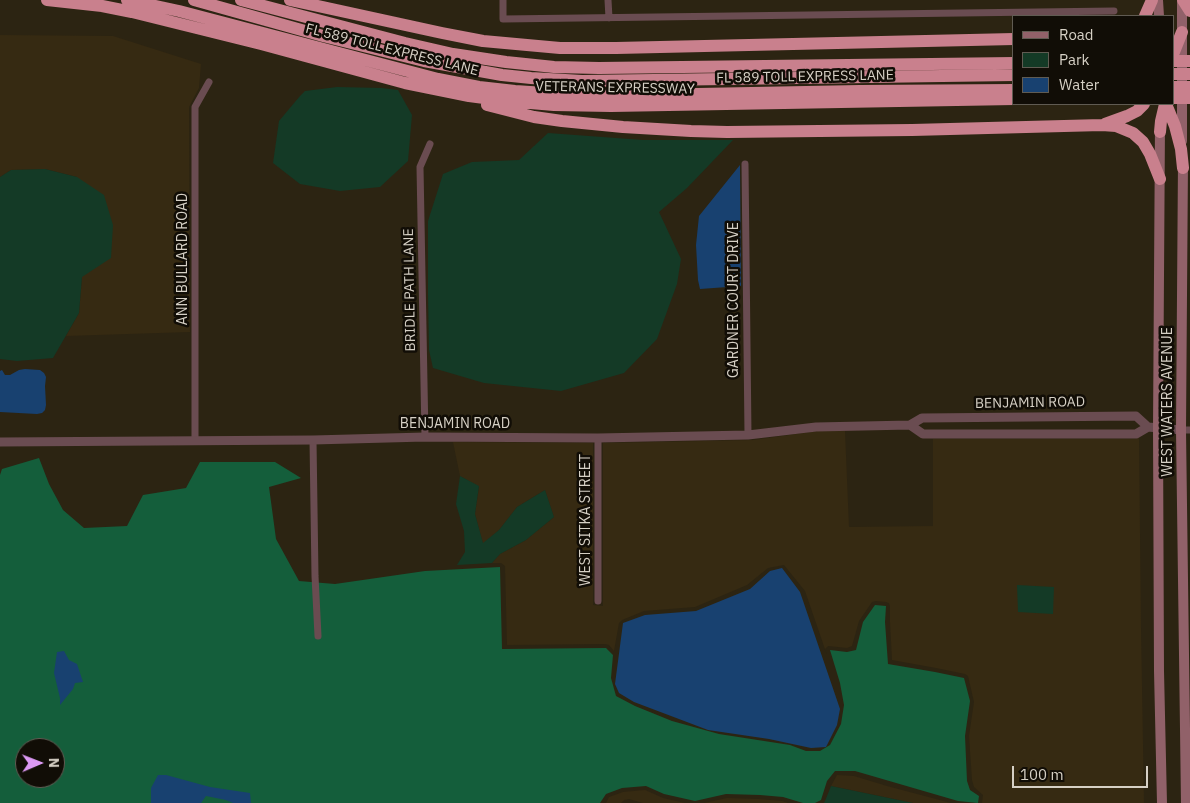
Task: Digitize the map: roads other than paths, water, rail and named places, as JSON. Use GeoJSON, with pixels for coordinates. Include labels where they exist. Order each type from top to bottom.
{"type":"FeatureCollection","features":[{"type":"Feature","properties":{"kind":"highway","name":"VETERANS EXPRESSWAY"},"geometry":{"type":"LineString","coordinates":[[47,0],[102,6],[158,17],[405,83],[469,96],[554,105],[611,106],[1012,99]]}},
{"type":"Feature","properties":{"kind":"highway","name":"FL 589 TOLL EXPRESS LANE"},"geometry":{"type":"LineString","coordinates":[[127,0],[187,13],[438,79],[479,87],[515,91],[600,96],[860,90],[1012,90]]}},
{"type":"Feature","properties":{"kind":"highway","name":"FL 589 TOLL EXPRESS LANE"},"geometry":{"type":"LineString","coordinates":[[194,0],[322,36],[424,61],[502,75],[532,78],[582,81],[1012,75]]}},
{"type":"Feature","properties":{"kind":"highway","name":"VETERANS EXPRESSWAY"},"geometry":{"type":"LineString","coordinates":[[241,0],[453,54],[480,59],[546,66],[599,68],[1012,63]]}},
{"type":"Feature","properties":{"kind":"highway"},"geometry":{"type":"LineString","coordinates":[[290,0],[483,41],[560,48],[1012,39]]}},
{"type":"Feature","properties":{"kind":"highway"},"geometry":{"type":"LineString","coordinates":[[1145,15],[1152,0]]}},
{"type":"Feature","properties":{"kind":"highway"},"geometry":{"type":"LineString","coordinates":[[1182,0],[1190,10]]}},
{"type":"Feature","properties":{"kind":"highway"},"geometry":{"type":"LineString","coordinates":[[1175,50],[1182,32]]}},
{"type":"Feature","properties":{"kind":"highway"},"geometry":{"type":"LineString","coordinates":[[1175,61],[1190,61]]}},
{"type":"Feature","properties":{"kind":"highway"},"geometry":{"type":"LineString","coordinates":[[1180,76],[1190,61]]}},
{"type":"Feature","properties":{"kind":"highway"},"geometry":{"type":"LineString","coordinates":[[1175,64],[1180,76],[1190,86]]}},
{"type":"Feature","properties":{"kind":"highway"},"geometry":{"type":"LineString","coordinates":[[1175,88],[1190,86]]}},
{"type":"Feature","properties":{"kind":"highway"},"geometry":{"type":"LineString","coordinates":[[469,96],[482,103],[534,117],[599,125],[691,131],[912,130],[1116,126],[1138,136],[1143,142],[1160,179]]}},
{"type":"Feature","properties":{"kind":"highway"},"geometry":{"type":"LineString","coordinates":[[1175,98],[1190,98]]}},
{"type":"Feature","properties":{"kind":"highway"},"geometry":{"type":"LineString","coordinates":[[1102,125],[1127,116],[1137,111],[1143,105]]}},
{"type":"Feature","properties":{"kind":"highway"},"geometry":{"type":"LineString","coordinates":[[1166,105],[1175,126],[1183,168]]}},
{"type":"Feature","properties":{"kind":"highway"},"geometry":{"type":"LineString","coordinates":[[1160,132],[1166,105]]}},
{"type":"Feature","properties":{"kind":"highway"},"geometry":{"type":"LineString","coordinates":[[1183,168],[1190,150]]}},
{"type":"Feature","properties":{"kind":"main road"},"geometry":{"type":"LineString","coordinates":[[1158,0],[1159,15]]}},
{"type":"Feature","properties":{"kind":"main road","name":"WEST WATERS AVENUE"},"geometry":{"type":"LineString","coordinates":[[1182,0],[1180,76],[1186,430],[1186,803]]}},
{"type":"Feature","properties":{"kind":"main road","name":"WEST WATERS AVENUE"},"geometry":{"type":"LineString","coordinates":[[1160,105],[1160,179],[1153,427],[1162,803]]}},
{"type":"Feature","properties":{"kind":"street"},"geometry":{"type":"LineString","coordinates":[[503,0],[503,19],[1114,11]]}},
{"type":"Feature","properties":{"kind":"street"},"geometry":{"type":"LineString","coordinates":[[608,0],[609,18]]}},
{"type":"Feature","properties":{"kind":"street","name":"ANN BULLARD ROAD"},"geometry":{"type":"LineString","coordinates":[[195,440],[195,107],[209,82]]}},
{"type":"Feature","properties":{"kind":"street","name":"BRIDLE PATH LANE"},"geometry":{"type":"LineString","coordinates":[[425,437],[420,167],[430,144]]}},
{"type":"Feature","properties":{"kind":"street","name":"GARDNER COURT DRIVE"},"geometry":{"type":"LineString","coordinates":[[745,164],[748,435]]}},
{"type":"Feature","properties":{"kind":"street","name":"BENJAMIN ROAD"},"geometry":{"type":"LineString","coordinates":[[0,442],[313,440],[425,437],[598,438],[748,435],[816,427],[910,425],[922,418],[1136,416],[1153,427]]}},
{"type":"Feature","properties":{"kind":"street","name":"BENJAMIN ROAD"},"geometry":{"type":"LineString","coordinates":[[910,425],[923,434],[1136,434],[1153,427],[1186,430]]}},
{"type":"Feature","properties":{"kind":"street","name":"WEST SITKA STREET"},"geometry":{"type":"LineString","coordinates":[[598,438],[598,601]]}},
{"type":"Feature","properties":{"kind":"street"},"geometry":{"type":"LineString","coordinates":[[313,440],[318,636]]}},
{"type":"Feature","properties":{"kind":"water"},"geometry":{"type":"Polygon","coordinates":[[[740,165],[741,286],[700,289],[696,245],[699,216],[740,165]]]}},
{"type":"Feature","properties":{"kind":"water"},"geometry":{"type":"Polygon","coordinates":[[[25,369],[40,370],[46,377],[45,410],[37,414],[0,412],[0,371],[2,370],[5,375],[10,375],[25,369]]]}},
{"type":"Feature","properties":{"kind":"water"},"geometry":{"type":"Polygon","coordinates":[[[782,568],[800,592],[840,709],[837,725],[826,747],[811,748],[769,739],[708,730],[634,702],[619,693],[615,684],[623,623],[645,615],[696,611],[750,589],[770,571],[782,568]]]}},
{"type":"Feature","properties":{"kind":"water"},"geometry":{"type":"Polygon","coordinates":[[[64,651],[69,660],[77,664],[83,682],[75,683],[73,689],[60,705],[54,673],[57,652],[64,651]]]}},
{"type":"Feature","properties":{"kind":"water"},"geometry":{"type":"Polygon","coordinates":[[[158,775],[166,775],[210,787],[250,793],[251,803],[233,803],[206,796],[201,803],[151,803],[151,788],[158,775]]]}}]}
